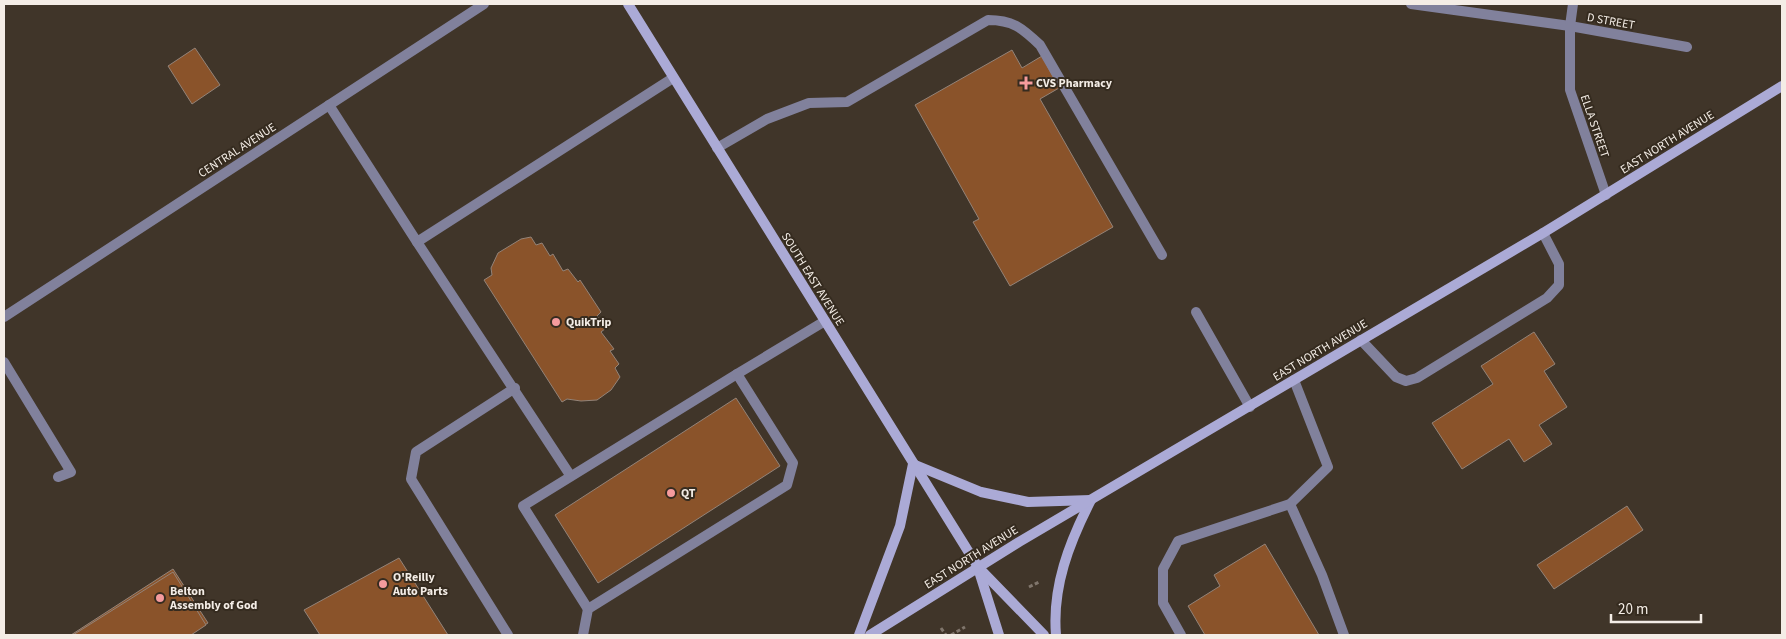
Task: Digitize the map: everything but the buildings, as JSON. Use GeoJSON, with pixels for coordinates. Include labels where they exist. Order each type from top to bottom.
{"type":"FeatureCollection","features":[{"type":"Feature","properties":{"kind":"main road","name":"SOUTH EAST AVENUE"},"geometry":{"type":"LineString","coordinates":[[628,4],[978,567]]}},
{"type":"Feature","properties":{"kind":"main road","name":"EAST NORTH AVENUE"},"geometry":{"type":"LineString","coordinates":[[870,635],[978,567],[1543,233],[1782,86]]}},
{"type":"Feature","properties":{"kind":"main road"},"geometry":{"type":"LineString","coordinates":[[859,635],[900,526],[913,464],[981,492],[1028,502],[1091,500],[1073,535],[1060,579],[1054,610],[1056,635]]}},
{"type":"Feature","properties":{"kind":"main road"},"geometry":{"type":"LineString","coordinates":[[978,567],[999,635]]}},
{"type":"Feature","properties":{"kind":"main road"},"geometry":{"type":"LineString","coordinates":[[978,567],[1044,635]]}},
{"type":"Feature","properties":{"kind":"street","name":"CENTRAL AVENUE"},"geometry":{"type":"LineString","coordinates":[[4,317],[484,4]]}},
{"type":"Feature","properties":{"kind":"street","name":"D STREET"},"geometry":{"type":"LineString","coordinates":[[1411,4],[1570,26],[1687,47]]}},
{"type":"Feature","properties":{"kind":"street","name":"ELLA STREET"},"geometry":{"type":"LineString","coordinates":[[1573,4],[1570,26],[1570,90],[1606,195]]}},
{"type":"Feature","properties":{"kind":"street"},"geometry":{"type":"LineString","coordinates":[[717,148],[767,119],[809,103],[847,102],[988,20],[1004,20],[1019,26],[1040,45],[1162,255]]}},
{"type":"Feature","properties":{"kind":"street"},"geometry":{"type":"LineString","coordinates":[[417,242],[673,78]]}},
{"type":"Feature","properties":{"kind":"street"},"geometry":{"type":"LineString","coordinates":[[329,105],[570,475]]}},
{"type":"Feature","properties":{"kind":"street"},"geometry":{"type":"LineString","coordinates":[[1361,340],[1396,377],[1406,381],[1417,378],[1547,298],[1559,286],[1559,264],[1543,233]]}},
{"type":"Feature","properties":{"kind":"street"},"geometry":{"type":"LineString","coordinates":[[1196,312],[1250,407]]}},
{"type":"Feature","properties":{"kind":"street"},"geometry":{"type":"LineString","coordinates":[[583,635],[588,609],[523,506],[570,475],[825,321]]}},
{"type":"Feature","properties":{"kind":"street"},"geometry":{"type":"LineString","coordinates":[[4,362],[71,472],[58,477]]}},
{"type":"Feature","properties":{"kind":"street"},"geometry":{"type":"LineString","coordinates":[[588,609],[787,484],[793,464],[737,374]]}},
{"type":"Feature","properties":{"kind":"street"},"geometry":{"type":"LineString","coordinates":[[1181,635],[1163,603],[1163,569],[1178,541],[1290,504],[1328,467],[1294,380]]}},
{"type":"Feature","properties":{"kind":"street"},"geometry":{"type":"LineString","coordinates":[[508,635],[412,479],[416,452],[515,388]]}},
{"type":"Feature","properties":{"kind":"street"},"geometry":{"type":"LineString","coordinates":[[1290,504],[1322,575],[1344,635]]}},
{"type":"Feature","properties":{"kind":"path"},"geometry":{"type":"LineString","coordinates":[[1029,587],[1042,580]]}},
{"type":"Feature","properties":{"kind":"path"},"geometry":{"type":"LineString","coordinates":[[951,635],[964,627]]}},
{"type":"Feature","properties":{"kind":"path"},"geometry":{"type":"LineString","coordinates":[[942,628],[946,635]]}},
{"type":"Feature","properties":{"kind":"place","name":"CVS Pharmacy"},"geometry":{"type":"Point","coordinates":[1026,83]}},
{"type":"Feature","properties":{"kind":"place","name":"QuikTrip"},"geometry":{"type":"Point","coordinates":[556,322]}},
{"type":"Feature","properties":{"kind":"place","name":"QT"},"geometry":{"type":"Point","coordinates":[671,493]}},
{"type":"Feature","properties":{"kind":"place","name":"O'Reilly Auto Parts"},"geometry":{"type":"Point","coordinates":[383,584]}},
{"type":"Feature","properties":{"kind":"place","name":"Belton Assembly of God"},"geometry":{"type":"Point","coordinates":[160,598]}}]}
